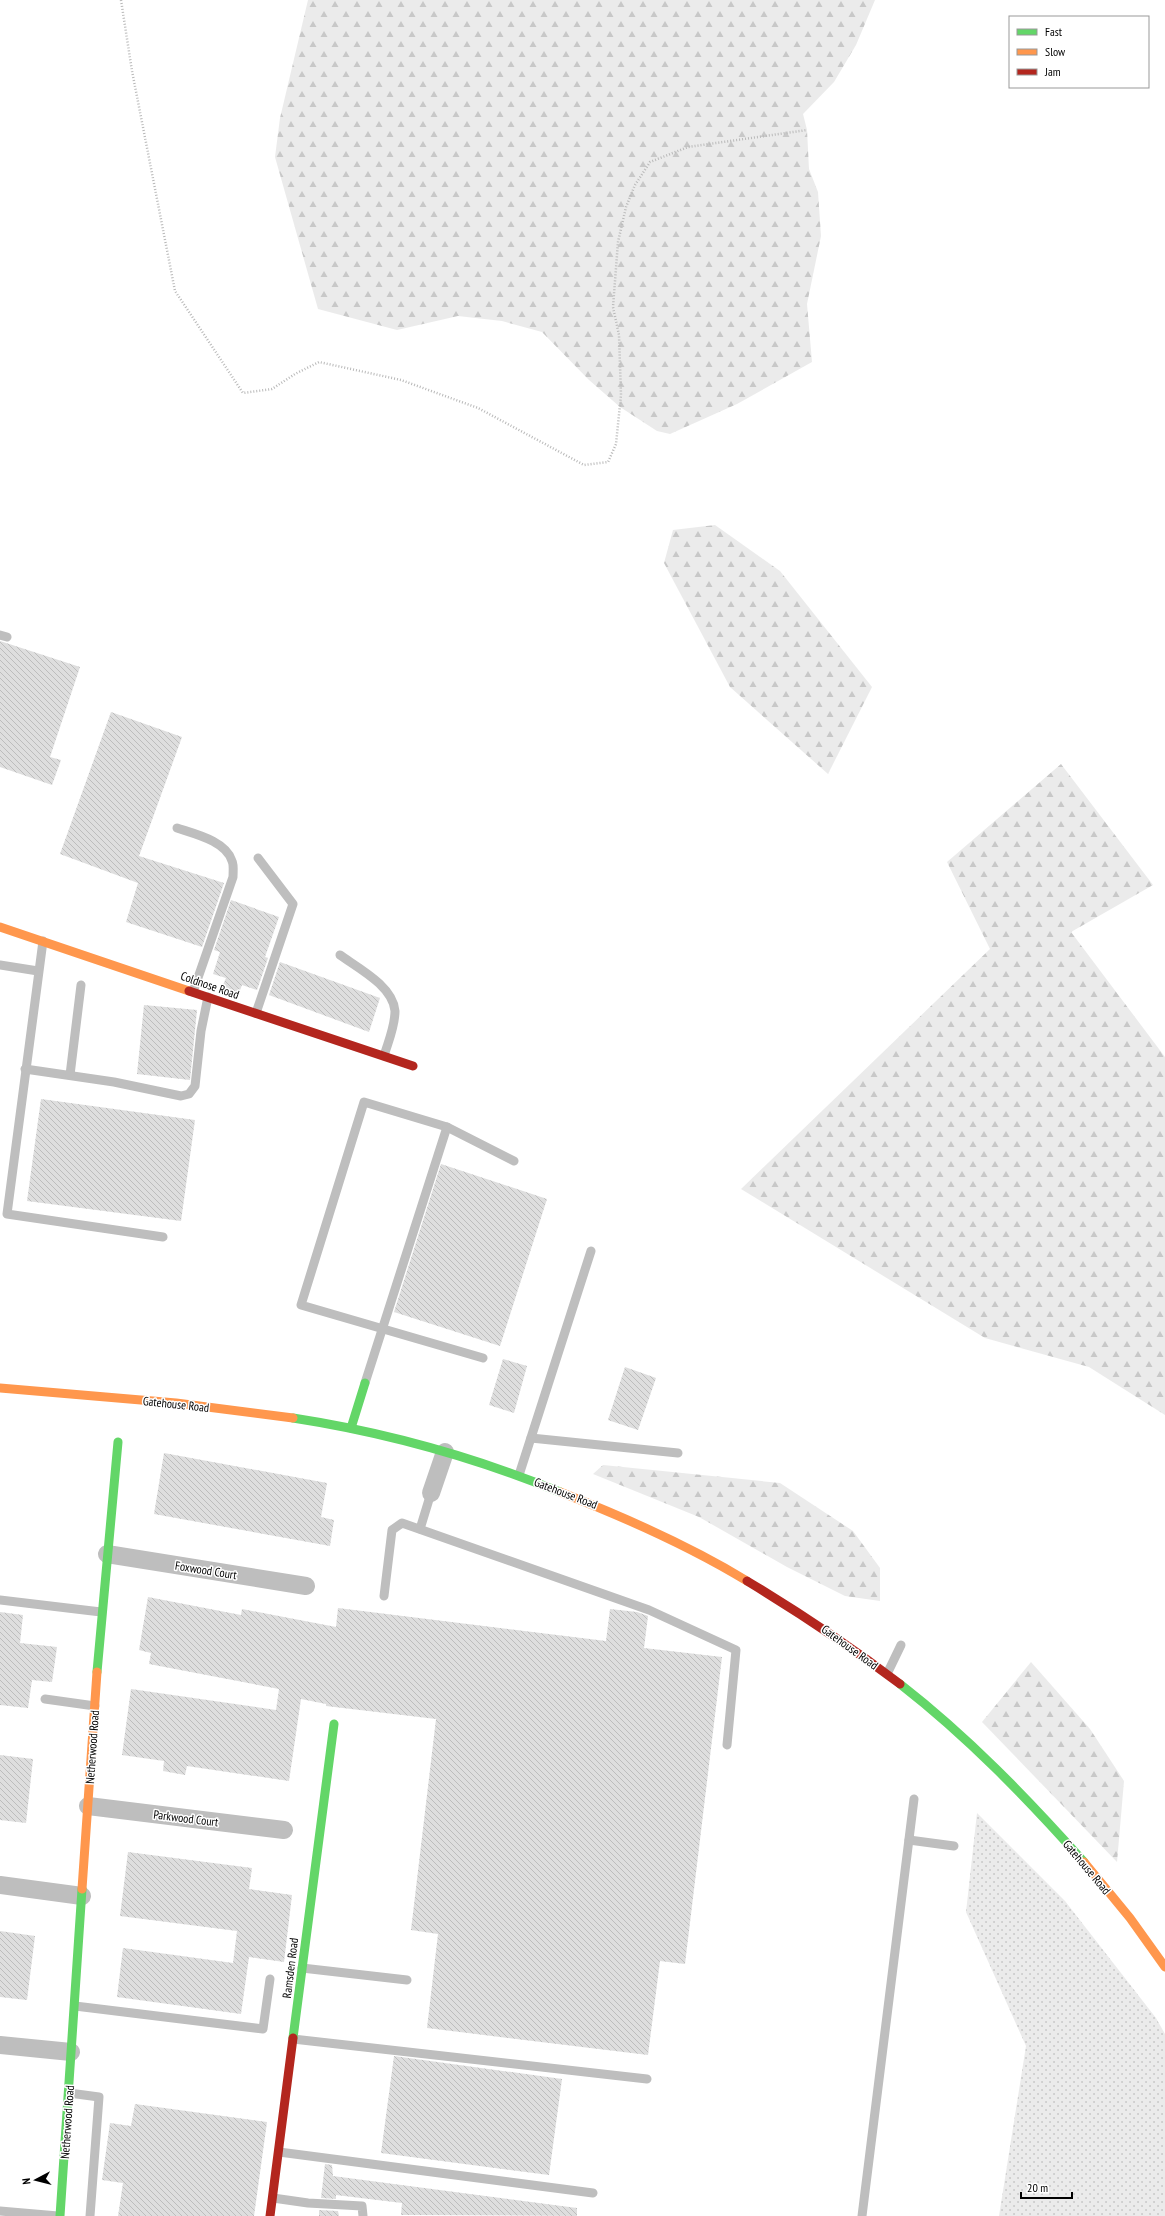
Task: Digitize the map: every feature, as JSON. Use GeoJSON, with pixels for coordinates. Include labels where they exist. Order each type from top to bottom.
{"type":"FeatureCollection","features":[{"type":"Feature","properties":{"kind":"street","name":"Coldnose Road"},"geometry":{"type":"LineString","coordinates":[[0,926],[413,1066]]}},
{"type":"Feature","properties":{"kind":"street"},"geometry":{"type":"LineString","coordinates":[[351,1428],[365,1383]]}},
{"type":"Feature","properties":{"kind":"street","name":"Gatehouse Road"},"geometry":{"type":"LineString","coordinates":[[0,1388],[122,1398],[230,1410],[351,1428],[445,1452],[519,1475],[613,1512],[688,1548],[762,1588],[827,1630],[886,1674],[980,1752],[1027,1798],[1097,1877],[1165,1967]]}},
{"type":"Feature","properties":{"kind":"street","name":"Netherwood Road"},"geometry":{"type":"LineString","coordinates":[[59,2216],[69,2093],[101,1612],[118,1442]]}},
{"type":"Feature","properties":{"kind":"street"},"geometry":{"type":"LineString","coordinates":[[431,1493],[445,1452]]}},
{"type":"Feature","properties":{"kind":"street","name":"Foxwood Court"},"geometry":{"type":"LineString","coordinates":[[107,1554],[306,1586]]}},
{"type":"Feature","properties":{"kind":"street","name":"Ramsden Road"},"geometry":{"type":"LineString","coordinates":[[270,2216],[334,1724]]}},
{"type":"Feature","properties":{"kind":"street","name":"Parkwood Court"},"geometry":{"type":"LineString","coordinates":[[88,1806],[284,1830]]}},
{"type":"Feature","properties":{"kind":"street"},"geometry":{"type":"LineString","coordinates":[[0,1885],[82,1896]]}},
{"type":"Feature","properties":{"kind":"street"},"geometry":{"type":"LineString","coordinates":[[0,2045],[71,2052]]}},
{"type":"Feature","properties":{"kind":"lane"},"geometry":{"type":"LineString","coordinates":[[177,828],[217,844],[226,850],[232,861],[233,877],[193,992]]}},
{"type":"Feature","properties":{"kind":"lane"},"geometry":{"type":"LineString","coordinates":[[256,1013],[293,904],[258,858]]}},
{"type":"Feature","properties":{"kind":"lane"},"geometry":{"type":"LineString","coordinates":[[43,941],[7,1214],[163,1237]]}},
{"type":"Feature","properties":{"kind":"lane"},"geometry":{"type":"LineString","coordinates":[[340,955],[386,991],[393,1002],[395,1011],[394,1026],[384,1056]]}},
{"type":"Feature","properties":{"kind":"lane"},"geometry":{"type":"LineString","coordinates":[[0,966],[38,971]]}},
{"type":"Feature","properties":{"kind":"lane"},"geometry":{"type":"LineString","coordinates":[[70,1075],[82,985]]}},
{"type":"Feature","properties":{"kind":"lane"},"geometry":{"type":"LineString","coordinates":[[25,1069],[114,1082],[181,1096],[189,1094],[195,1086],[201,1031],[208,997]]}},
{"type":"Feature","properties":{"kind":"lane"},"geometry":{"type":"LineString","coordinates":[[483,1358],[302,1305],[364,1102],[447,1127],[514,1160]]}},
{"type":"Feature","properties":{"kind":"lane"},"geometry":{"type":"LineString","coordinates":[[365,1383],[447,1127]]}},
{"type":"Feature","properties":{"kind":"lane"},"geometry":{"type":"LineString","coordinates":[[519,1475],[591,1251]]}},
{"type":"Feature","properties":{"kind":"lane"},"geometry":{"type":"LineString","coordinates":[[531,1438],[678,1453]]}},
{"type":"Feature","properties":{"kind":"lane"},"geometry":{"type":"LineString","coordinates":[[420,1530],[431,1493]]}},
{"type":"Feature","properties":{"kind":"lane"},"geometry":{"type":"LineString","coordinates":[[384,1596],[392,1530],[402,1523],[649,1610],[736,1650],[727,1745]]}},
{"type":"Feature","properties":{"kind":"lane"},"geometry":{"type":"LineString","coordinates":[[0,1600],[101,1612]]}},
{"type":"Feature","properties":{"kind":"lane"},"geometry":{"type":"LineString","coordinates":[[886,1674],[901,1645]]}},
{"type":"Feature","properties":{"kind":"lane"},"geometry":{"type":"LineString","coordinates":[[45,1699],[95,1706]]}},
{"type":"Feature","properties":{"kind":"lane"},"geometry":{"type":"LineString","coordinates":[[862,2216],[914,1799]]}},
{"type":"Feature","properties":{"kind":"lane"},"geometry":{"type":"LineString","coordinates":[[909,1840],[954,1846]]}},
{"type":"Feature","properties":{"kind":"lane"},"geometry":{"type":"LineString","coordinates":[[302,1968],[407,1980]]}},
{"type":"Feature","properties":{"kind":"lane"},"geometry":{"type":"LineString","coordinates":[[75,2006],[264,2029],[270,1979]]}},
{"type":"Feature","properties":{"kind":"lane"},"geometry":{"type":"LineString","coordinates":[[293,2039],[647,2079]]}},
{"type":"Feature","properties":{"kind":"lane"},"geometry":{"type":"LineString","coordinates":[[69,2093],[99,2097],[90,2216]]}},
{"type":"Feature","properties":{"kind":"lane"},"geometry":{"type":"LineString","coordinates":[[279,2152],[593,2193]]}},
{"type":"Feature","properties":{"kind":"lane"},"geometry":{"type":"LineString","coordinates":[[273,2198],[308,2203],[362,2206],[363,2216]]}},
{"type":"Feature","properties":{"kind":"lane"},"geometry":{"type":"LineString","coordinates":[[0,2211],[59,2216]]}},
{"type":"Feature","properties":{"kind":"path"},"geometry":{"type":"LineString","coordinates":[[121,0],[132,71],[175,292],[243,393],[272,389],[295,374],[319,362],[401,380],[478,408],[584,465],[608,462],[616,444],[621,395],[619,335],[614,306],[618,265],[618,242],[626,207],[635,185],[650,162],[688,147],[807,130]]}},
{"type":"Feature","properties":{"kind":"green space"},"geometry":{"type":"Polygon","coordinates":[[[308,0],[875,0],[856,45],[834,82],[803,114],[807,130],[809,169],[818,192],[821,236],[807,304],[812,362],[737,404],[670,434],[657,431],[620,407],[589,380],[542,332],[502,321],[458,316],[397,330],[318,309],[275,157],[280,118],[308,0]]]}},
{"type":"Feature","properties":{"kind":"green space"},"geometry":{"type":"Polygon","coordinates":[[[715,525],[780,571],[872,687],[828,774],[730,687],[664,563],[673,530],[715,525]]]}},
{"type":"Feature","properties":{"kind":"green space"},"geometry":{"type":"Polygon","coordinates":[[[1061,764],[1153,885],[1071,932],[1165,1057],[1165,1415],[1089,1367],[985,1338],[741,1189],[990,949],[947,862],[1061,764]]]}},
{"type":"Feature","properties":{"kind":"green space"},"geometry":{"type":"Polygon","coordinates":[[[603,1465],[780,1483],[853,1531],[880,1568],[880,1601],[845,1596],[787,1567],[699,1517],[593,1474],[603,1465]]]}},
{"type":"Feature","properties":{"kind":"green space"},"geometry":{"type":"Polygon","coordinates":[[[1031,1662],[1090,1729],[1124,1781],[1117,1862],[982,1722],[1031,1662]]]}},
{"type":"Feature","properties":{"kind":"green space"},"geometry":{"type":"Polygon","coordinates":[[[977,1813],[1065,1901],[1156,2018],[1165,2034],[1165,2216],[999,2216],[1026,2046],[966,1912],[977,1813]]]}},
{"type":"Feature","properties":{"kind":"building"},"geometry":{"type":"Polygon","coordinates":[[[0,641],[80,667],[50,757],[61,760],[52,785],[0,767],[0,641]]]}},
{"type":"Feature","properties":{"kind":"building"},"geometry":{"type":"Polygon","coordinates":[[[111,712],[182,737],[139,856],[224,883],[202,947],[126,922],[138,883],[60,854],[111,712]]]}},
{"type":"Feature","properties":{"kind":"building"},"geometry":{"type":"Polygon","coordinates":[[[231,900],[279,917],[265,957],[268,958],[257,990],[242,985],[239,993],[222,987],[226,978],[213,974],[220,952],[214,950],[231,900]]]}},
{"type":"Feature","properties":{"kind":"building"},"geometry":{"type":"Polygon","coordinates":[[[280,962],[380,998],[369,1032],[269,995],[280,962]]]}},
{"type":"Feature","properties":{"kind":"building"},"geometry":{"type":"Polygon","coordinates":[[[144,1005],[197,1010],[190,1080],[137,1074],[144,1005]]]}},
{"type":"Feature","properties":{"kind":"building"},"geometry":{"type":"Polygon","coordinates":[[[41,1099],[195,1120],[181,1221],[27,1201],[41,1099]]]}},
{"type":"Feature","properties":{"kind":"building"},"geometry":{"type":"Polygon","coordinates":[[[441,1164],[547,1199],[500,1346],[394,1312],[441,1164]]]}},
{"type":"Feature","properties":{"kind":"building"},"geometry":{"type":"Polygon","coordinates":[[[503,1359],[527,1366],[514,1413],[489,1405],[503,1359]]]}},
{"type":"Feature","properties":{"kind":"building"},"geometry":{"type":"Polygon","coordinates":[[[625,1367],[656,1378],[638,1430],[608,1420],[625,1367]]]}},
{"type":"Feature","properties":{"kind":"building"},"geometry":{"type":"Polygon","coordinates":[[[164,1453],[327,1483],[321,1517],[334,1520],[330,1546],[154,1514],[164,1453]]]}},
{"type":"Feature","properties":{"kind":"building"},"geometry":{"type":"Polygon","coordinates":[[[148,1597],[241,1615],[242,1609],[336,1627],[338,1608],[606,1641],[610,1609],[637,1612],[648,1616],[644,1648],[722,1657],[685,1964],[660,1961],[648,2055],[427,2028],[438,1934],[411,1930],[436,1719],[326,1706],[326,1704],[301,1699],[289,1781],[187,1766],[185,1775],[163,1771],[164,1761],[122,1755],[131,1689],[276,1710],[279,1689],[149,1664],[151,1653],[139,1650],[148,1597]]]}},
{"type":"Feature","properties":{"kind":"building"},"geometry":{"type":"Polygon","coordinates":[[[0,1612],[23,1615],[20,1643],[57,1647],[52,1682],[32,1680],[28,1708],[0,1705],[0,1612]]]}},
{"type":"Feature","properties":{"kind":"building"},"geometry":{"type":"Polygon","coordinates":[[[0,1755],[33,1759],[26,1823],[0,1820],[0,1755]]]}},
{"type":"Feature","properties":{"kind":"building"},"geometry":{"type":"Polygon","coordinates":[[[128,1852],[252,1868],[249,1889],[292,1895],[284,1962],[249,1957],[241,2014],[117,1997],[123,1948],[233,1963],[237,1931],[120,1916],[128,1852]]]}},
{"type":"Feature","properties":{"kind":"building"},"geometry":{"type":"Polygon","coordinates":[[[0,1931],[35,1936],[27,2000],[0,1997],[0,1931]]]}},
{"type":"Feature","properties":{"kind":"building"},"geometry":{"type":"Polygon","coordinates":[[[394,2056],[562,2079],[549,2175],[381,2153],[394,2056]]]}},
{"type":"Feature","properties":{"kind":"building"},"geometry":{"type":"Polygon","coordinates":[[[135,2104],[267,2122],[254,2216],[118,2216],[123,2183],[102,2180],[110,2123],[131,2126],[135,2104]]]}},
{"type":"Feature","properties":{"kind":"building"},"geometry":{"type":"Polygon","coordinates":[[[325,2164],[332,2165],[333,2176],[577,2208],[577,2216],[401,2215],[402,2203],[336,2195],[336,2199],[321,2198],[325,2164]]]}},
{"type":"Feature","properties":{"kind":"building"},"geometry":{"type":"Polygon","coordinates":[[[319,2210],[338,2211],[339,2216],[319,2216],[319,2210]]]}},
{"type":"Feature","properties":{"kind":"traffic: fast"},"geometry":{"type":"LineString","coordinates":[[351,1428],[365,1383]]}},
{"type":"Feature","properties":{"kind":"traffic: fast"},"geometry":{"type":"LineString","coordinates":[[293,1418],[395,1438],[428,1447],[528,1479],[560,1492]]}},
{"type":"Feature","properties":{"kind":"traffic: fast"},"geometry":{"type":"LineString","coordinates":[[97,1672],[118,1442]]}},
{"type":"Feature","properties":{"kind":"traffic: fast"},"geometry":{"type":"LineString","coordinates":[[900,1684],[949,1725],[996,1769],[1084,1862]]}},
{"type":"Feature","properties":{"kind":"traffic: fast"},"geometry":{"type":"LineString","coordinates":[[293,2038],[334,1724]]}},
{"type":"Feature","properties":{"kind":"traffic: fast"},"geometry":{"type":"LineString","coordinates":[[60,2216],[82,1889]]}},
{"type":"Feature","properties":{"kind":"traffic: slow"},"geometry":{"type":"LineString","coordinates":[[0,927],[189,991]]}},
{"type":"Feature","properties":{"kind":"traffic: slow"},"geometry":{"type":"LineString","coordinates":[[0,1388],[176,1403],[293,1418]]}},
{"type":"Feature","properties":{"kind":"traffic: slow"},"geometry":{"type":"LineString","coordinates":[[560,1492],[655,1532],[702,1555],[747,1581]]}},
{"type":"Feature","properties":{"kind":"traffic: slow"},"geometry":{"type":"LineString","coordinates":[[82,1889],[97,1672]]}},
{"type":"Feature","properties":{"kind":"traffic: slow"},"geometry":{"type":"LineString","coordinates":[[1084,1862],[1130,1918],[1165,1967]]}},
{"type":"Feature","properties":{"kind":"traffic: jam"},"geometry":{"type":"LineString","coordinates":[[189,991],[413,1066]]}},
{"type":"Feature","properties":{"kind":"traffic: jam"},"geometry":{"type":"LineString","coordinates":[[747,1581],[825,1631],[900,1684]]}},
{"type":"Feature","properties":{"kind":"traffic: jam"},"geometry":{"type":"LineString","coordinates":[[270,2216],[293,2038]]}}]}
